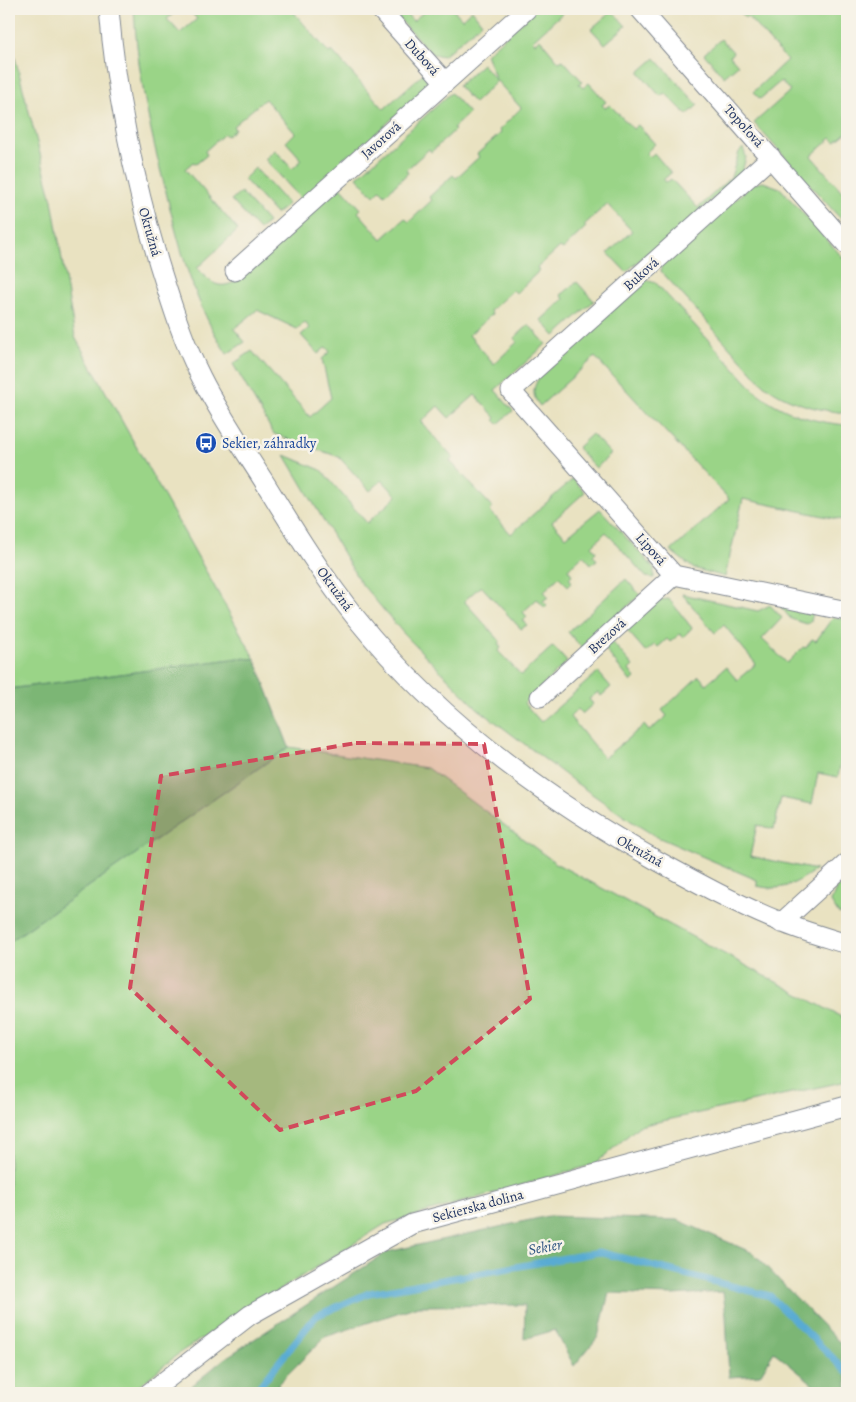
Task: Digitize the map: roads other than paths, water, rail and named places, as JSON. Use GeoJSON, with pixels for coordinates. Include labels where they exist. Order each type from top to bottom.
{"type":"FeatureCollection","features":[{"type":"Feature","properties":{"kind":"street","name":"Okružná"},"geometry":{"type":"LineString","coordinates":[[110,9],[122,116],[134,175],[163,277],[187,346],[217,406],[328,582],[356,619],[410,678],[479,741],[520,774],[611,835],[691,880],[781,923],[847,944]]}},
{"type":"Feature","properties":{"kind":"street","name":"Dubová"},"geometry":{"type":"LineString","coordinates":[[380,9],[445,82]]}},
{"type":"Feature","properties":{"kind":"street","name":"Javorová"},"geometry":{"type":"LineString","coordinates":[[235,271],[527,9]]}},
{"type":"Feature","properties":{"kind":"street","name":"Topoľová"},"geometry":{"type":"LineString","coordinates":[[640,9],[771,156],[847,245]]}},
{"type":"Feature","properties":{"kind":"street","name":"Buková"},"geometry":{"type":"LineString","coordinates":[[511,391],[771,156]]}},
{"type":"Feature","properties":{"kind":"street","name":"Lipová"},"geometry":{"type":"LineString","coordinates":[[511,391],[674,575],[847,611]]}},
{"type":"Feature","properties":{"kind":"street","name":"Brezová"},"geometry":{"type":"LineString","coordinates":[[540,697],[674,575]]}},
{"type":"Feature","properties":{"kind":"street"},"geometry":{"type":"LineString","coordinates":[[781,923],[847,863]]}},
{"type":"Feature","properties":{"kind":"street","name":"Sekierska dolina"},"geometry":{"type":"LineString","coordinates":[[149,1393],[250,1316],[412,1224],[847,1106]]}},
{"type":"Feature","properties":{"kind":"waterway","name":"Sekier"},"geometry":{"type":"LineString","coordinates":[[254,1393],[316,1316],[369,1293],[599,1252],[770,1296],[847,1372]]}},
{"type":"Feature","properties":{"kind":"place","name":"Sekier, záhradky"},"geometry":{"type":"Point","coordinates":[206,443]}}]}
